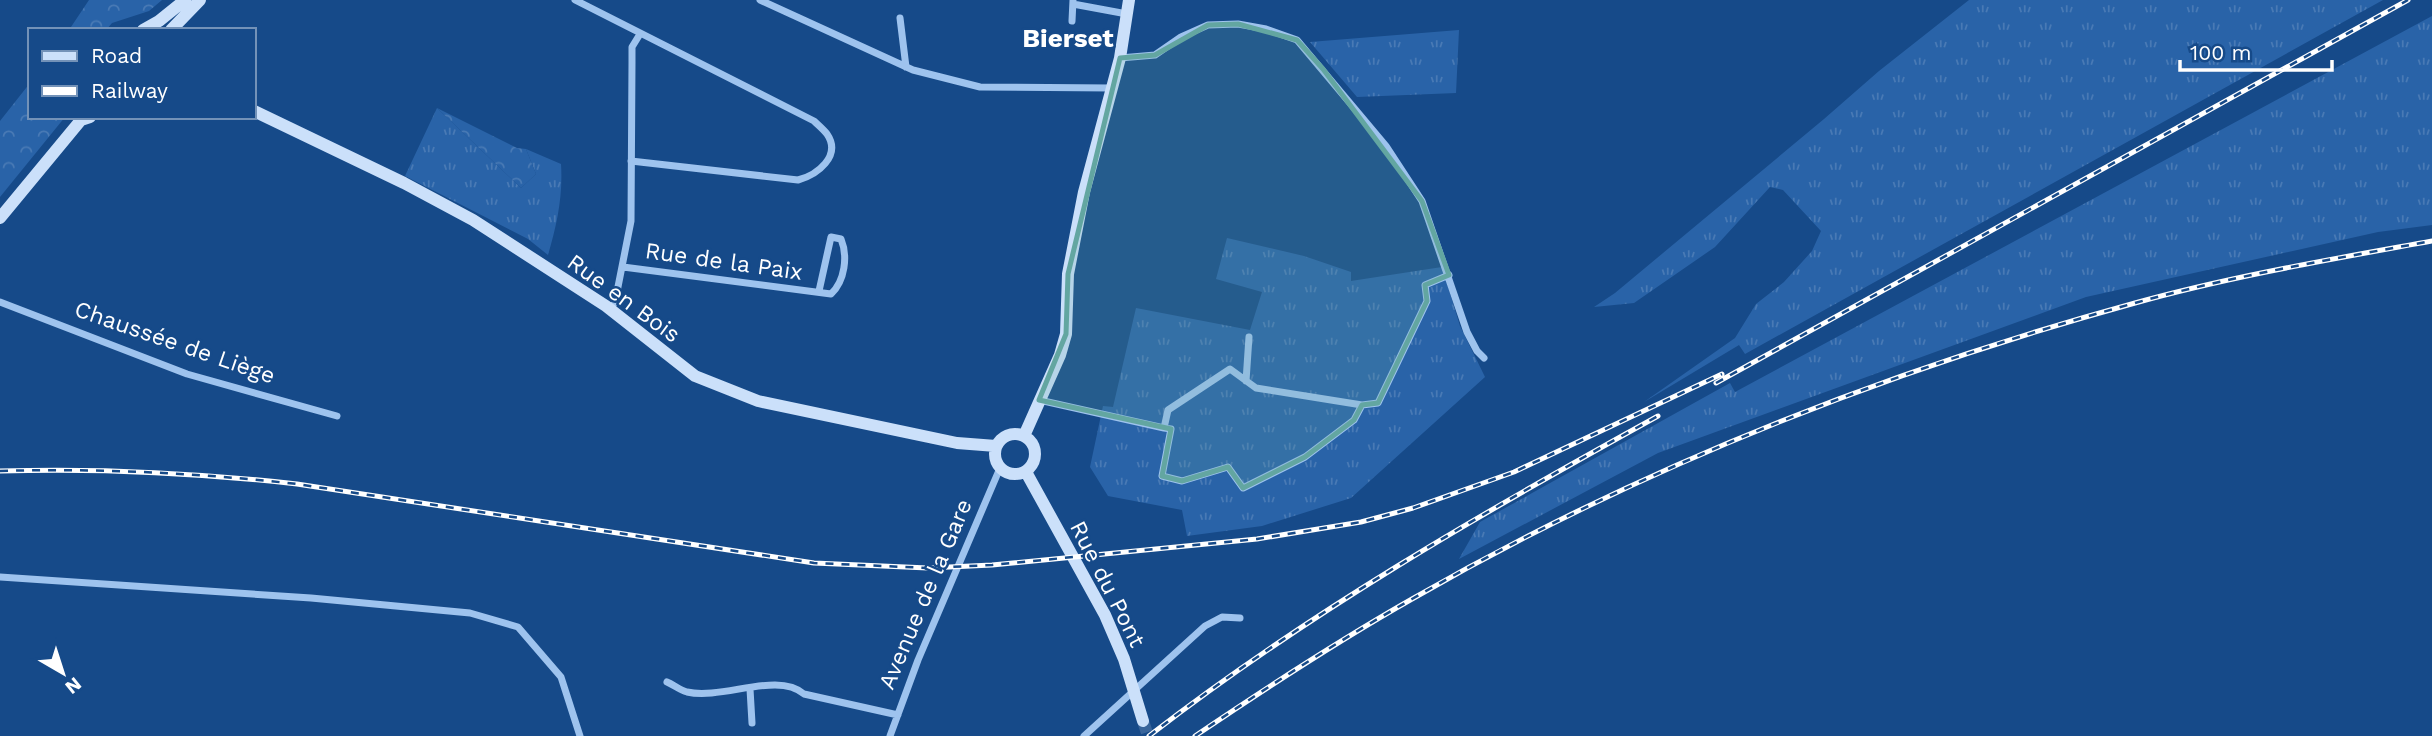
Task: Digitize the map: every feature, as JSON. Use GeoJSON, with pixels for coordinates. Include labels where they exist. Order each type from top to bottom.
{"type":"FeatureCollection","features":[{"type":"Feature","properties":{"kind":"street"},"geometry":{"type":"LineString","coordinates":[[145,28],[165,17],[185,0]]}},
{"type":"Feature","properties":{"kind":"street"},"geometry":{"type":"LineString","coordinates":[[173,28],[200,0]]}},
{"type":"Feature","properties":{"kind":"street"},"geometry":{"type":"LineString","coordinates":[[575,0],[814,121],[828,136],[831,148],[826,164],[813,176],[798,180],[631,160]]}},
{"type":"Feature","properties":{"kind":"street"},"geometry":{"type":"LineString","coordinates":[[760,0],[906,67],[980,87],[1111,88]]}},
{"type":"Feature","properties":{"kind":"street"},"geometry":{"type":"LineString","coordinates":[[1024,436],[1060,355],[1066,334],[1069,274],[1084,192],[1120,58],[1128,7],[1073,2],[1072,20]]}},
{"type":"Feature","properties":{"kind":"street"},"geometry":{"type":"LineString","coordinates":[[900,18],[906,67]]}},
{"type":"Feature","properties":{"kind":"street"},"geometry":{"type":"LineString","coordinates":[[1120,58],[1155,55],[1181,37],[1208,24],[1238,24],[1266,29],[1297,40],[1386,146],[1422,201],[1467,332],[1484,358]]}},
{"type":"Feature","properties":{"kind":"street"},"geometry":{"type":"LineString","coordinates":[[610,310],[615,302],[631,221],[632,47],[640,34]]}},
{"type":"Feature","properties":{"kind":"street","name":"Rue en Bois"},"geometry":{"type":"LineString","coordinates":[[256,112],[404,183],[473,220],[610,310],[695,376],[758,401],[957,443],[996,446]]}},
{"type":"Feature","properties":{"kind":"street"},"geometry":{"type":"LineString","coordinates":[[0,218],[83,119]]}},
{"type":"Feature","properties":{"kind":"street","name":"Rue de la Paix"},"geometry":{"type":"LineString","coordinates":[[623,267],[831,294],[839,287],[846,252],[841,239],[831,237],[819,291]]}},
{"type":"Feature","properties":{"kind":"street"},"geometry":{"type":"LineString","coordinates":[[1164,428],[1168,410],[1230,369],[1256,388],[1362,405],[1378,402],[1427,301],[1425,285],[1449,275]]}},
{"type":"Feature","properties":{"kind":"street","name":"Chaussée de Liège"},"geometry":{"type":"LineString","coordinates":[[0,302],[187,374],[337,416]]}},
{"type":"Feature","properties":{"kind":"street"},"geometry":{"type":"LineString","coordinates":[[1246,380],[1249,337]]}},
{"type":"Feature","properties":{"kind":"street"},"geometry":{"type":"LineString","coordinates":[[1039,400],[1171,429],[1161,476],[1182,481],[1228,467],[1243,488],[1305,457],[1354,420],[1362,405]]}},
{"type":"Feature","properties":{"kind":"street"},"geometry":{"type":"LineString","coordinates":[[1010,434],[1024,436],[1036,452],[1032,466],[1015,475],[1000,468],[995,458],[996,446],[1002,438],[1010,434]]}},
{"type":"Feature","properties":{"kind":"street","name":"Avenue de la Gare"},"geometry":{"type":"LineString","coordinates":[[890,736],[928,636],[1000,468]]}},
{"type":"Feature","properties":{"kind":"street","name":"Rue du Pont"},"geometry":{"type":"LineString","coordinates":[[1026,471],[1105,615],[1124,659],[1143,721]]}},
{"type":"Feature","properties":{"kind":"street"},"geometry":{"type":"LineString","coordinates":[[0,577],[311,598],[470,613],[518,628],[561,677],[580,736]]}},
{"type":"Feature","properties":{"kind":"street"},"geometry":{"type":"LineString","coordinates":[[1084,736],[1205,626],[1222,617],[1240,618]]}},
{"type":"Feature","properties":{"kind":"street"},"geometry":{"type":"LineString","coordinates":[[667,682],[685,691],[704,693],[785,684],[804,694],[898,715]]}},
{"type":"Feature","properties":{"kind":"street"},"geometry":{"type":"LineString","coordinates":[[750,689],[752,723]]}},
{"type":"Feature","properties":{"kind":"highlighted area"},"geometry":{"type":"Polygon","coordinates":[[[1238,24],[1297,40],[1323,69],[1422,201],[1449,275],[1425,285],[1427,301],[1378,403],[1362,405],[1354,420],[1305,457],[1243,488],[1228,467],[1182,481],[1162,476],[1171,429],[1039,400],[1066,334],[1068,274],[1120,58],[1155,55],[1208,25],[1238,24]]]}},
{"type":"Feature","properties":{"kind":"green space"},"geometry":{"type":"Polygon","coordinates":[[[89,0],[162,0],[149,11],[112,23],[108,28],[70,28],[89,0]]]}},
{"type":"Feature","properties":{"kind":"green space"},"geometry":{"type":"Polygon","coordinates":[[[1969,0],[2383,0],[1745,354],[1739,345],[1644,402],[1735,338],[1756,304],[1784,282],[1812,251],[1821,231],[1783,190],[1770,187],[1715,247],[1634,303],[1594,307],[1615,293],[1879,71],[1969,0]]]}},
{"type":"Feature","properties":{"kind":"green space"},"geometry":{"type":"Polygon","coordinates":[[[2432,16],[2432,225],[2378,232],[2086,297],[1658,453],[1459,559],[1480,522],[1730,383],[1735,392],[2432,16]]]}},
{"type":"Feature","properties":{"kind":"green space"},"geometry":{"type":"Polygon","coordinates":[[[1459,30],[1456,93],[1357,97],[1310,42],[1459,30]]]}},
{"type":"Feature","properties":{"kind":"green space"},"geometry":{"type":"Polygon","coordinates":[[[28,86],[28,119],[63,119],[0,197],[0,121],[28,86]]]}},
{"type":"Feature","properties":{"kind":"green space"},"geometry":{"type":"Polygon","coordinates":[[[437,108],[521,188],[536,174],[526,149],[561,164],[559,210],[548,255],[528,239],[405,176],[437,108]]]}},
{"type":"Feature","properties":{"kind":"green space"},"geometry":{"type":"Polygon","coordinates":[[[437,108],[517,148],[526,149],[536,174],[521,188],[437,108]]]}},
{"type":"Feature","properties":{"kind":"green space"},"geometry":{"type":"Polygon","coordinates":[[[1227,238],[1304,256],[1351,272],[1351,281],[1442,267],[1460,326],[1485,377],[1351,498],[1262,526],[1187,536],[1182,510],[1108,496],[1090,467],[1103,406],[1113,407],[1136,308],[1250,330],[1262,292],[1216,279],[1227,238]]]}},
{"type":"Feature","properties":{"kind":"tunnel"},"geometry":{"type":"LineString","coordinates":[[1143,721],[1148,736]]}},
{"type":"Feature","properties":{"kind":"railway"},"geometry":{"type":"LineString","coordinates":[[1716,383],[2408,0]]}},
{"type":"Feature","properties":{"kind":"railway"},"geometry":{"type":"LineString","coordinates":[[1195,736],[1357,631],[1498,552],[1674,466],[1764,428],[1948,360],[2135,303],[2245,276],[2432,241]]}},
{"type":"Feature","properties":{"kind":"railway"},"geometry":{"type":"LineString","coordinates":[[0,471],[112,471],[260,480],[814,563],[928,568],[992,565],[1257,539],[1361,522],[1413,508],[1514,472],[1722,374]]}},
{"type":"Feature","properties":{"kind":"railway"},"geometry":{"type":"LineString","coordinates":[[1149,736],[1271,648],[1397,566],[1658,416]]}},
{"type":"Feature","properties":{"kind":"district","name":"Bierset"},"geometry":{"type":"Point","coordinates":[1068,38]}}]}
